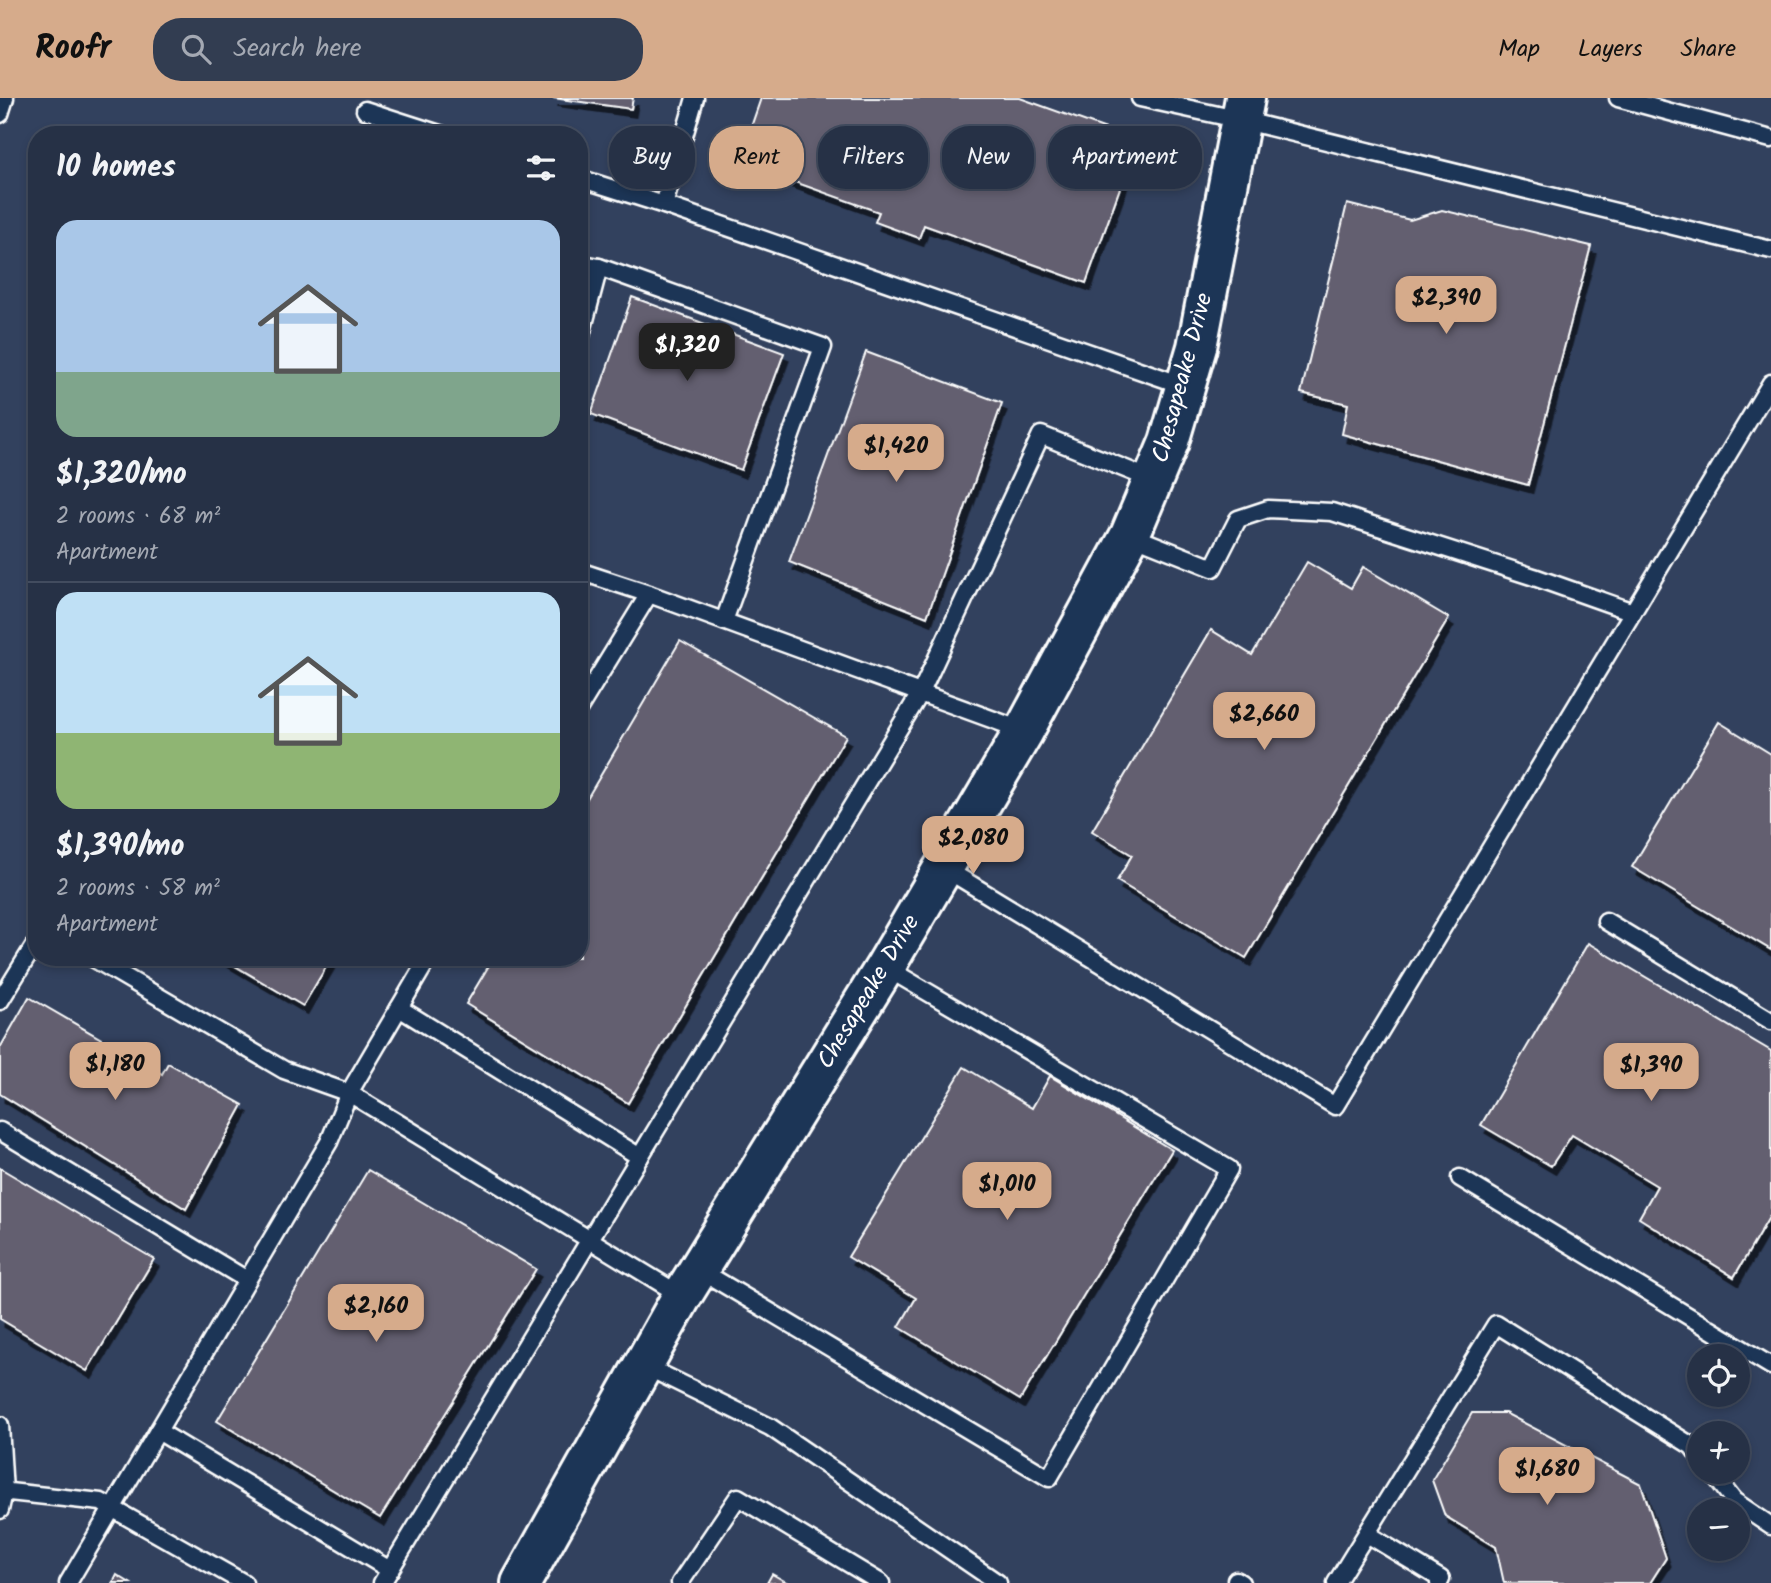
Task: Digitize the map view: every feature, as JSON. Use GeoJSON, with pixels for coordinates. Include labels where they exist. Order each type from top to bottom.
{"type":"FeatureCollection","features":[{"type":"Feature","properties":{"kind":"street","name":"Chesapeake Drive"},"geometry":{"type":"LineString","coordinates":[[521,1583],[690,1283],[885,967],[1024,731],[1130,535],[1169,442],[1197,347],[1243,109]]}},
{"type":"Feature","properties":{"kind":"lane"},"geometry":{"type":"LineString","coordinates":[[0,114],[5,98]]}},
{"type":"Feature","properties":{"kind":"lane"},"geometry":{"type":"LineString","coordinates":[[664,205],[695,98]]}},
{"type":"Feature","properties":{"kind":"lane"},"geometry":{"type":"LineString","coordinates":[[1140,98],[1243,109],[1771,250]]}},
{"type":"Feature","properties":{"kind":"lane"},"geometry":{"type":"LineString","coordinates":[[1618,98],[1771,139]]}},
{"type":"Feature","properties":{"kind":"lane"},"geometry":{"type":"LineString","coordinates":[[365,110],[415,126]]}},
{"type":"Feature","properties":{"kind":"lane"},"geometry":{"type":"LineString","coordinates":[[588,181],[1185,386]]}},
{"type":"Feature","properties":{"kind":"lane"},"geometry":{"type":"LineString","coordinates":[[588,264],[823,347],[724,621]]}},
{"type":"Feature","properties":{"kind":"lane"},"geometry":{"type":"LineString","coordinates":[[588,306],[598,267]]}},
{"type":"Feature","properties":{"kind":"lane"},"geometry":{"type":"LineString","coordinates":[[944,867],[1335,1106],[1771,383]]}},
{"type":"Feature","properties":{"kind":"lane"},"geometry":{"type":"LineString","coordinates":[[158,1430],[386,1576],[920,692],[1041,435],[1154,480]]}},
{"type":"Feature","properties":{"kind":"lane"},"geometry":{"type":"LineString","coordinates":[[1130,535],[1213,568],[1238,519],[1268,509],[1332,512],[1633,612]]}},
{"type":"Feature","properties":{"kind":"lane"},"geometry":{"type":"LineString","coordinates":[[588,574],[1024,731]]}},
{"type":"Feature","properties":{"kind":"lane"},"geometry":{"type":"LineString","coordinates":[[588,693],[649,594]]}},
{"type":"Feature","properties":{"kind":"lane"},"geometry":{"type":"LineString","coordinates":[[1606,921],[1771,1021]]}},
{"type":"Feature","properties":{"kind":"lane"},"geometry":{"type":"LineString","coordinates":[[0,1001],[28,956]]}},
{"type":"Feature","properties":{"kind":"lane"},"geometry":{"type":"LineString","coordinates":[[106,966],[284,1070],[349,1093],[590,1239],[690,1283],[1049,1478],[1229,1169],[885,967]]}},
{"type":"Feature","properties":{"kind":"lane"},"geometry":{"type":"LineString","coordinates":[[68,1583],[329,1142],[349,1093],[424,966]]}},
{"type":"Feature","properties":{"kind":"lane"},"geometry":{"type":"LineString","coordinates":[[399,1008],[640,1157]]}},
{"type":"Feature","properties":{"kind":"lane"},"geometry":{"type":"LineString","coordinates":[[0,1131],[247,1280]]}},
{"type":"Feature","properties":{"kind":"lane"},"geometry":{"type":"LineString","coordinates":[[1460,1178],[1771,1366]]}},
{"type":"Feature","properties":{"kind":"lane"},"geometry":{"type":"LineString","coordinates":[[1336,1583],[1496,1325],[1687,1443]]}},
{"type":"Feature","properties":{"kind":"lane"},"geometry":{"type":"LineString","coordinates":[[642,1365],[771,1426],[998,1583]]}},
{"type":"Feature","properties":{"kind":"lane"},"geometry":{"type":"LineString","coordinates":[[0,1425],[0,1510]]}},
{"type":"Feature","properties":{"kind":"lane"},"geometry":{"type":"LineString","coordinates":[[1721,1484],[1734,1501],[1771,1526]]}},
{"type":"Feature","properties":{"kind":"lane"},"geometry":{"type":"LineString","coordinates":[[2,1491],[101,1502],[244,1583]]}},
{"type":"Feature","properties":{"kind":"lane"},"geometry":{"type":"LineString","coordinates":[[680,1583],[738,1497],[881,1583]]}},
{"type":"Feature","properties":{"kind":"lane"},"geometry":{"type":"LineString","coordinates":[[1367,1534],[1441,1579],[1439,1583]]}},
{"type":"Feature","properties":{"kind":"building"},"geometry":{"type":"Polygon","coordinates":[[[553,98],[633,98],[631,109],[553,98]]]}},
{"type":"Feature","properties":{"kind":"building"},"geometry":{"type":"Polygon","coordinates":[[[761,98],[1020,98],[1098,126],[1048,126],[1048,189],[1120,189],[1086,283],[924,225],[919,238],[875,222],[879,212],[804,185],[804,126],[751,126],[761,98]]]}},
{"type":"Feature","properties":{"kind":"building"},"geometry":{"type":"Polygon","coordinates":[[[1347,204],[1410,220],[1442,210],[1591,246],[1528,485],[1342,434],[1348,404],[1301,393],[1347,204]]]}},
{"type":"Feature","properties":{"kind":"building"},"geometry":{"type":"Polygon","coordinates":[[[632,297],[784,353],[741,470],[591,414],[632,297]]]}},
{"type":"Feature","properties":{"kind":"building"},"geometry":{"type":"Polygon","coordinates":[[[866,352],[1002,403],[927,617],[789,562],[866,352]]]}},
{"type":"Feature","properties":{"kind":"building"},"geometry":{"type":"Polygon","coordinates":[[[1307,562],[1351,588],[1363,567],[1449,618],[1246,958],[1117,881],[1132,855],[1092,831],[1211,630],[1252,655],[1307,562]]]}},
{"type":"Feature","properties":{"kind":"building"},"geometry":{"type":"Polygon","coordinates":[[[680,641],[846,736],[628,1103],[466,1004],[489,966],[588,966],[588,797],[680,641]]]}},
{"type":"Feature","properties":{"kind":"building"},"geometry":{"type":"Polygon","coordinates":[[[1719,722],[1771,754],[1771,950],[1632,867],[1719,722]]]}},
{"type":"Feature","properties":{"kind":"building"},"geometry":{"type":"Polygon","coordinates":[[[1588,943],[1771,1051],[1771,1214],[1734,1277],[1639,1218],[1657,1186],[1572,1135],[1551,1166],[1481,1125],[1588,943]]]}},
{"type":"Feature","properties":{"kind":"building"},"geometry":{"type":"Polygon","coordinates":[[[235,966],[327,966],[303,1006],[235,966]]]}},
{"type":"Feature","properties":{"kind":"building"},"geometry":{"type":"Polygon","coordinates":[[[29,997],[162,1074],[168,1063],[243,1105],[186,1209],[0,1094],[0,1048],[29,997]]]}},
{"type":"Feature","properties":{"kind":"building"},"geometry":{"type":"Polygon","coordinates":[[[964,1067],[1032,1108],[1050,1076],[1172,1150],[1020,1400],[899,1327],[916,1298],[848,1257],[964,1067]]]}},
{"type":"Feature","properties":{"kind":"building"},"geometry":{"type":"Polygon","coordinates":[[[0,1168],[154,1259],[87,1371],[0,1319],[0,1168]]]}},
{"type":"Feature","properties":{"kind":"building"},"geometry":{"type":"Polygon","coordinates":[[[368,1170],[536,1269],[380,1518],[217,1421],[368,1170]]]}},
{"type":"Feature","properties":{"kind":"building"},"geometry":{"type":"Polygon","coordinates":[[[1472,1413],[1505,1413],[1641,1484],[1666,1558],[1650,1583],[1504,1583],[1496,1547],[1445,1516],[1432,1480],[1472,1413]]]}},
{"type":"Feature","properties":{"kind":"building"},"geometry":{"type":"Polygon","coordinates":[[[772,1574],[788,1583],[767,1583],[772,1574]]]}},
{"type":"Feature","properties":{"kind":"building"},"geometry":{"type":"Polygon","coordinates":[[[117,1575],[130,1583],[113,1583],[117,1575]]]}}]}
